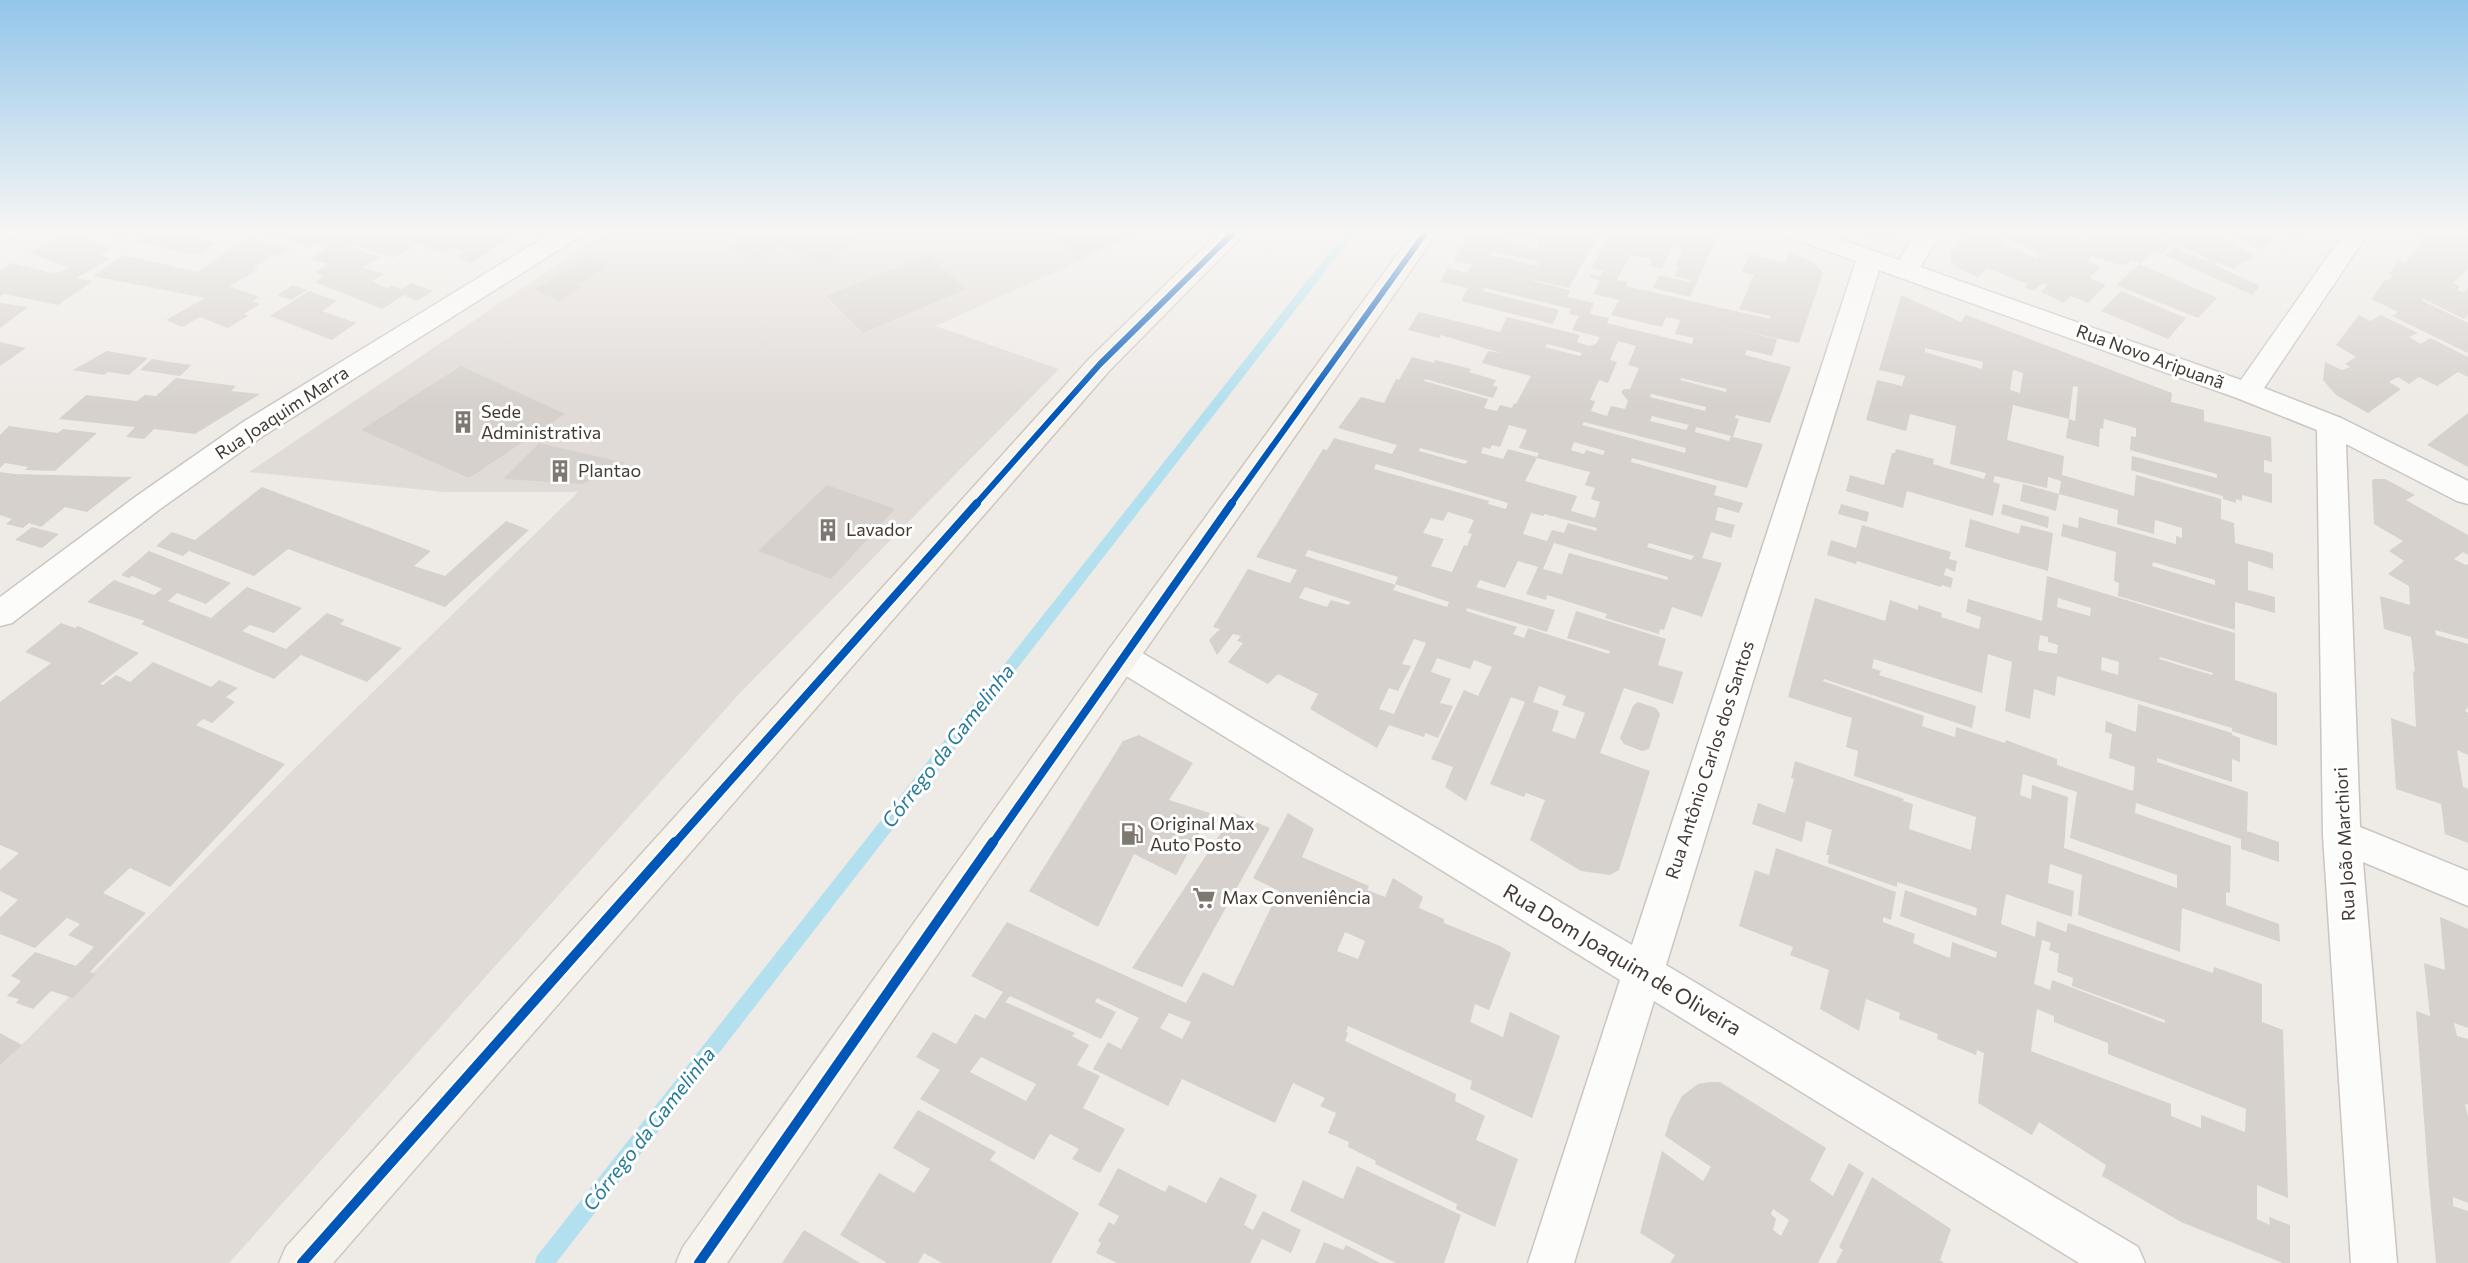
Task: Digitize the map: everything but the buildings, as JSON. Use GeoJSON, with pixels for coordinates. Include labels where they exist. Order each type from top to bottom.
{"type":"FeatureCollection","features":[{"type":"Feature","properties":{"kind":"main road"},"geometry":{"type":"LineString","coordinates":[[302,1263],[1100,364],[1177,288]]}},
{"type":"Feature","properties":{"kind":"main road"},"geometry":{"type":"LineString","coordinates":[[699,1263],[1122,657],[1386,288]]}},
{"type":"Feature","properties":{"kind":"street","name":"Rua Joaquim Marra"},"geometry":{"type":"LineString","coordinates":[[0,614],[149,502],[254,429],[480,288]]}},
{"type":"Feature","properties":{"kind":"street","name":"Rua Antônio Carlos dos Santos"},"geometry":{"type":"LineString","coordinates":[[1551,1263],[1860,288]]}},
{"type":"Feature","properties":{"kind":"street","name":"Rua Novo Aripuanã"},"geometry":{"type":"LineString","coordinates":[[1955,288],[2247,392],[2331,425],[2468,494]]}},
{"type":"Feature","properties":{"kind":"street"},"geometry":{"type":"LineString","coordinates":[[2247,392],[2319,288]]}},
{"type":"Feature","properties":{"kind":"street","name":"Rua João Marchiori"},"geometry":{"type":"LineString","coordinates":[[2331,425],[2342,836],[2374,1263]]}},
{"type":"Feature","properties":{"kind":"street","name":"Rua Dom Joaquim de Oliveira"},"geometry":{"type":"LineString","coordinates":[[1122,657],[2122,1263]]}},
{"type":"Feature","properties":{"kind":"street"},"geometry":{"type":"LineString","coordinates":[[2342,836],[2468,889]]}},
{"type":"Feature","properties":{"kind":"shaded area"},"geometry":{"type":"Polygon","coordinates":[[[522,288],[1019,288],[936,326],[1059,369],[739,694],[229,1263],[0,1263],[0,1067],[294,769],[578,492],[445,492],[249,472],[522,288]]]}},
{"type":"Feature","properties":{"kind":"waterway","name":"Córrego da Gamelinha"},"geometry":{"type":"LineString","coordinates":[[544,1263],[1307,288]]}},
{"type":"Feature","properties":{"kind":"cycle path"},"geometry":{"type":"LineString","coordinates":[[302,1263],[1100,364],[1177,288]]}},
{"type":"Feature","properties":{"kind":"cycle path"},"geometry":{"type":"LineString","coordinates":[[699,1263],[1122,657],[1386,288]]}},
{"type":"Feature","properties":{"kind":"place","name":"Sede Administrativa"},"geometry":{"type":"Point","coordinates":[463,422]}},
{"type":"Feature","properties":{"kind":"place","name":"Plantao"},"geometry":{"type":"Point","coordinates":[560,471]}},
{"type":"Feature","properties":{"kind":"place","name":"Lavador"},"geometry":{"type":"Point","coordinates":[828,530]}},
{"type":"Feature","properties":{"kind":"place","name":"Original Max Auto Posto"},"geometry":{"type":"Point","coordinates":[1132,834]}},
{"type":"Feature","properties":{"kind":"place","name":"Max Conveniência"},"geometry":{"type":"Point","coordinates":[1204,898]}}]}
